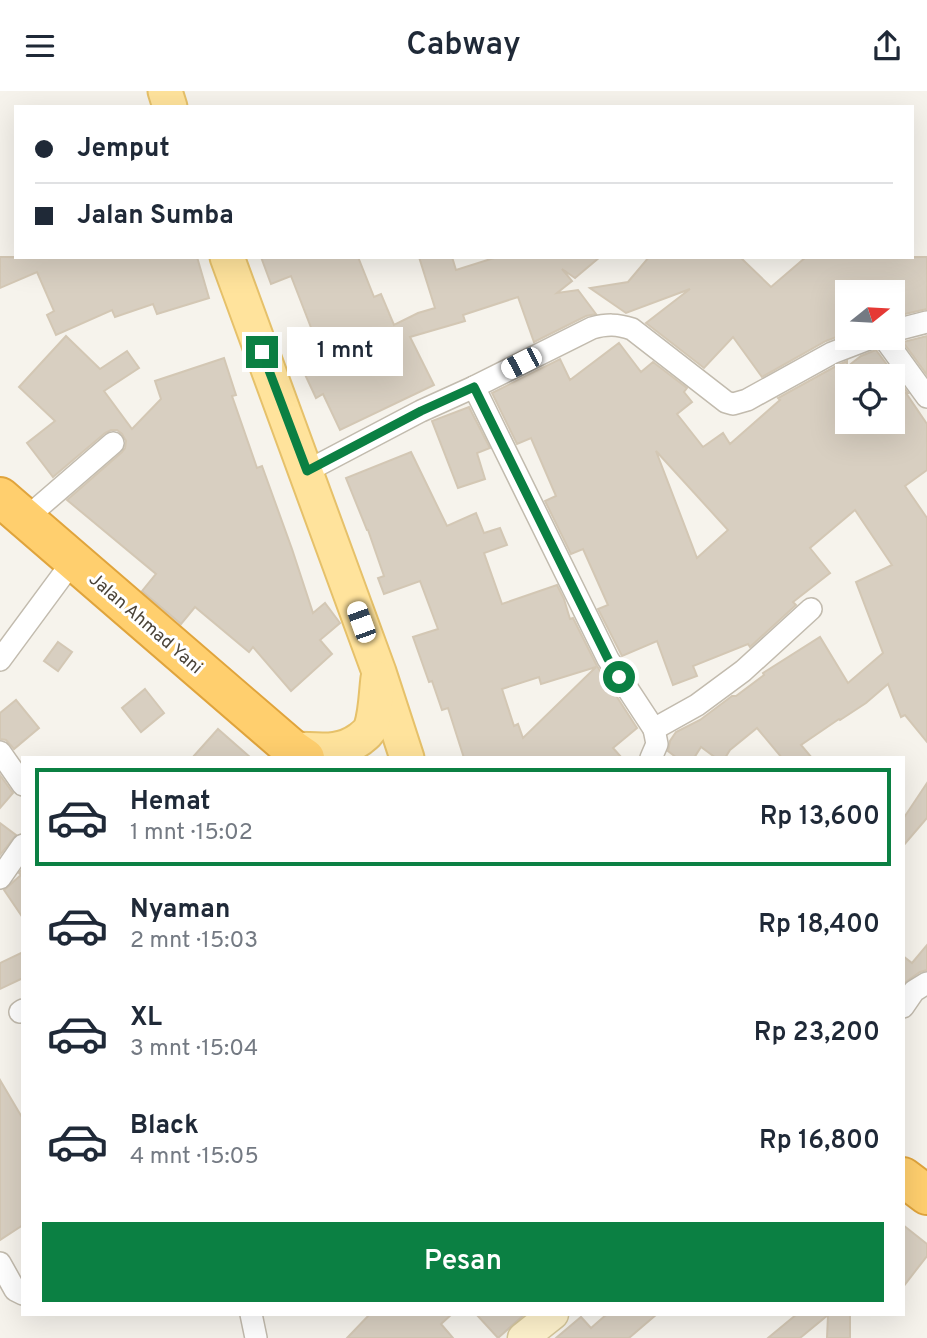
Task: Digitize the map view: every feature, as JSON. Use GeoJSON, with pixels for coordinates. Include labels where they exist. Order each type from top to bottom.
{"type":"FeatureCollection","features":[{"type":"Feature","properties":{"kind":"highway","name":"Jalan Ahmad Yani"},"geometry":{"type":"LineString","coordinates":[[12,508],[298,753]]}},
{"type":"Feature","properties":{"kind":"highway"},"geometry":{"type":"LineString","coordinates":[[905,1154],[927,1170]]}},
{"type":"Feature","properties":{"kind":"highway"},"geometry":{"type":"LineString","coordinates":[[905,1178],[927,1195]]}},
{"type":"Feature","properties":{"kind":"main road"},"geometry":{"type":"LineString","coordinates":[[228,259],[307,471],[406,756]]}},
{"type":"Feature","properties":{"kind":"main road"},"geometry":{"type":"LineString","coordinates":[[298,753],[343,749],[366,735],[373,719],[379,672]]}},
{"type":"Feature","properties":{"kind":"street"},"geometry":{"type":"LineString","coordinates":[[905,328],[927,322]]}},
{"type":"Feature","properties":{"kind":"street"},"geometry":{"type":"LineString","coordinates":[[307,471],[421,411],[592,328],[620,325],[632,329],[726,402],[733,404],[747,400],[840,350]]}},
{"type":"Feature","properties":{"kind":"street"},"geometry":{"type":"LineString","coordinates":[[893,350],[927,397]]}},
{"type":"Feature","properties":{"kind":"street"},"geometry":{"type":"LineString","coordinates":[[474,387],[608,659],[654,730],[657,744],[652,756]]}},
{"type":"Feature","properties":{"kind":"street"},"geometry":{"type":"LineString","coordinates":[[12,508],[113,443]]}},
{"type":"Feature","properties":{"kind":"street"},"geometry":{"type":"LineString","coordinates":[[0,660],[73,561]]}},
{"type":"Feature","properties":{"kind":"street"},"geometry":{"type":"LineString","coordinates":[[654,730],[697,705],[743,671],[811,609]]}},
{"type":"Feature","properties":{"kind":"street"},"geometry":{"type":"LineString","coordinates":[[0,753],[21,782]]}},
{"type":"Feature","properties":{"kind":"street"},"geometry":{"type":"LineString","coordinates":[[0,878],[21,848]]}},
{"type":"Feature","properties":{"kind":"street"},"geometry":{"type":"LineString","coordinates":[[905,1004],[914,991],[927,983]]}},
{"type":"Feature","properties":{"kind":"street"},"geometry":{"type":"LineString","coordinates":[[2,1271],[15,1290],[21,1293]]}},
{"type":"Feature","properties":{"kind":"street"},"geometry":{"type":"LineString","coordinates":[[251,1316],[256,1338]]}},
{"type":"Feature","properties":{"kind":"street"},"geometry":{"type":"LineString","coordinates":[[523,1338],[550,1316]]}},
{"type":"Feature","properties":{"kind":"building"},"geometry":{"type":"Polygon","coordinates":[[[0,257],[198,259],[209,298],[157,314],[153,304],[115,317],[112,310],[56,335],[47,315],[54,311],[37,272],[0,288],[0,257]]]}},
{"type":"Feature","properties":{"kind":"building"},"geometry":{"type":"Polygon","coordinates":[[[927,257],[927,309],[905,314],[905,280],[835,280],[835,338],[762,377],[733,337],[704,368],[646,323],[690,289],[626,313],[590,288],[628,282],[647,259],[742,259],[771,287],[804,259],[927,257]]]}},
{"type":"Feature","properties":{"kind":"building"},"geometry":{"type":"Polygon","coordinates":[[[262,259],[359,259],[374,297],[381,294],[394,325],[435,308],[420,259],[453,259],[456,270],[491,259],[598,259],[575,278],[562,269],[572,281],[557,293],[578,290],[596,314],[586,316],[534,342],[518,297],[463,315],[465,321],[410,337],[434,385],[340,430],[323,394],[316,398],[301,366],[322,356],[291,276],[271,284],[262,259]]]}},
{"type":"Feature","properties":{"kind":"building"},"geometry":{"type":"Polygon","coordinates":[[[66,336],[100,369],[127,351],[139,368],[104,391],[132,429],[161,399],[155,381],[224,358],[236,395],[232,396],[257,468],[262,466],[313,613],[325,603],[340,623],[320,640],[332,654],[291,691],[253,647],[249,652],[195,607],[181,624],[142,591],[156,574],[67,500],[122,452],[126,441],[122,434],[117,430],[105,433],[53,477],[27,443],[55,421],[19,387],[66,336]]]}},
{"type":"Feature","properties":{"kind":"building"},"geometry":{"type":"Polygon","coordinates":[[[927,336],[927,375],[905,345],[905,342],[927,336]]]}},
{"type":"Feature","properties":{"kind":"building"},"geometry":{"type":"Polygon","coordinates":[[[619,343],[641,372],[653,362],[687,388],[684,392],[692,402],[677,414],[703,447],[723,433],[730,444],[780,400],[778,398],[835,367],[835,434],[905,434],[905,389],[927,424],[927,470],[905,486],[927,518],[927,742],[905,715],[901,717],[888,684],[866,703],[801,745],[810,756],[780,756],[757,728],[726,756],[713,756],[701,747],[695,756],[674,756],[668,751],[676,732],[700,720],[732,696],[736,696],[764,675],[763,673],[820,637],[848,683],[883,653],[856,582],[892,565],[855,510],[810,548],[830,573],[793,602],[796,605],[750,647],[748,644],[693,666],[697,676],[673,685],[657,641],[622,656],[598,609],[608,605],[583,549],[571,554],[545,501],[556,496],[531,438],[517,444],[492,393],[560,359],[570,380],[619,343]],[[656,451],[697,558],[728,530],[656,451]]]}},
{"type":"Feature","properties":{"kind":"building"},"geometry":{"type":"Polygon","coordinates":[[[876,350],[886,364],[851,364],[861,356],[876,350]]]}},
{"type":"Feature","properties":{"kind":"building"},"geometry":{"type":"Polygon","coordinates":[[[469,407],[490,448],[477,453],[485,479],[458,488],[432,421],[469,407]]]}},
{"type":"Feature","properties":{"kind":"building"},"geometry":{"type":"Polygon","coordinates":[[[411,452],[447,526],[476,513],[484,533],[500,528],[507,545],[484,553],[502,604],[557,585],[570,619],[573,618],[597,666],[637,728],[613,748],[620,756],[463,756],[448,708],[442,710],[413,637],[438,629],[420,581],[384,594],[378,578],[384,576],[346,478],[411,452]],[[596,667],[541,684],[539,677],[502,689],[514,726],[518,724],[523,738],[596,667]]]}},
{"type":"Feature","properties":{"kind":"building"},"geometry":{"type":"Polygon","coordinates":[[[58,642],[72,652],[58,671],[44,661],[58,642]]]}},
{"type":"Feature","properties":{"kind":"building"},"geometry":{"type":"Polygon","coordinates":[[[145,689],[164,713],[141,732],[122,708],[145,689]]]}},
{"type":"Feature","properties":{"kind":"building"},"geometry":{"type":"Polygon","coordinates":[[[16,700],[39,728],[14,749],[6,740],[0,739],[0,713],[16,700]]]}},
{"type":"Feature","properties":{"kind":"building"},"geometry":{"type":"Polygon","coordinates":[[[218,729],[249,756],[194,756],[218,729]]]}},
{"type":"Feature","properties":{"kind":"building"},"geometry":{"type":"Polygon","coordinates":[[[0,775],[13,793],[0,808],[0,775]]]}},
{"type":"Feature","properties":{"kind":"building"},"geometry":{"type":"Polygon","coordinates":[[[927,783],[927,818],[905,844],[905,816],[927,783]]]}},
{"type":"Feature","properties":{"kind":"building"},"geometry":{"type":"Polygon","coordinates":[[[0,823],[16,835],[0,855],[0,823]]]}},
{"type":"Feature","properties":{"kind":"building"},"geometry":{"type":"Polygon","coordinates":[[[21,875],[21,915],[4,890],[21,875]]]}},
{"type":"Feature","properties":{"kind":"building"},"geometry":{"type":"Polygon","coordinates":[[[927,945],[927,970],[905,983],[905,958],[912,963],[927,945]]]}},
{"type":"Feature","properties":{"kind":"building"},"geometry":{"type":"Polygon","coordinates":[[[21,953],[21,979],[0,989],[0,963],[21,953]]]}},
{"type":"Feature","properties":{"kind":"building"},"geometry":{"type":"Polygon","coordinates":[[[0,1080],[21,1116],[21,1226],[0,1240],[0,1080]]]}},
{"type":"Feature","properties":{"kind":"building"},"geometry":{"type":"Polygon","coordinates":[[[905,1227],[927,1244],[927,1256],[905,1284],[905,1227]]]}},
{"type":"Feature","properties":{"kind":"building"},"geometry":{"type":"Polygon","coordinates":[[[368,1316],[450,1316],[441,1324],[453,1338],[347,1338],[368,1316]]]}},
{"type":"Feature","properties":{"kind":"building"},"geometry":{"type":"Polygon","coordinates":[[[478,1316],[523,1316],[498,1338],[478,1316]]]}},
{"type":"Feature","properties":{"kind":"building"},"geometry":{"type":"Polygon","coordinates":[[[605,1316],[655,1316],[629,1338],[556,1338],[581,1317],[591,1328],[605,1316]]]}},
{"type":"Feature","properties":{"kind":"building"},"geometry":{"type":"Polygon","coordinates":[[[795,1316],[827,1316],[800,1338],[768,1338],[795,1316]]]}},
{"type":"Feature","properties":{"kind":"building"},"geometry":{"type":"Polygon","coordinates":[[[828,1316],[850,1316],[850,1338],[827,1338],[828,1316]]]}},
{"type":"Feature","properties":{"kind":"route"},"geometry":{"type":"LineString","coordinates":[[262,352],[307,471],[421,411],[474,387],[619,677]]}}]}
